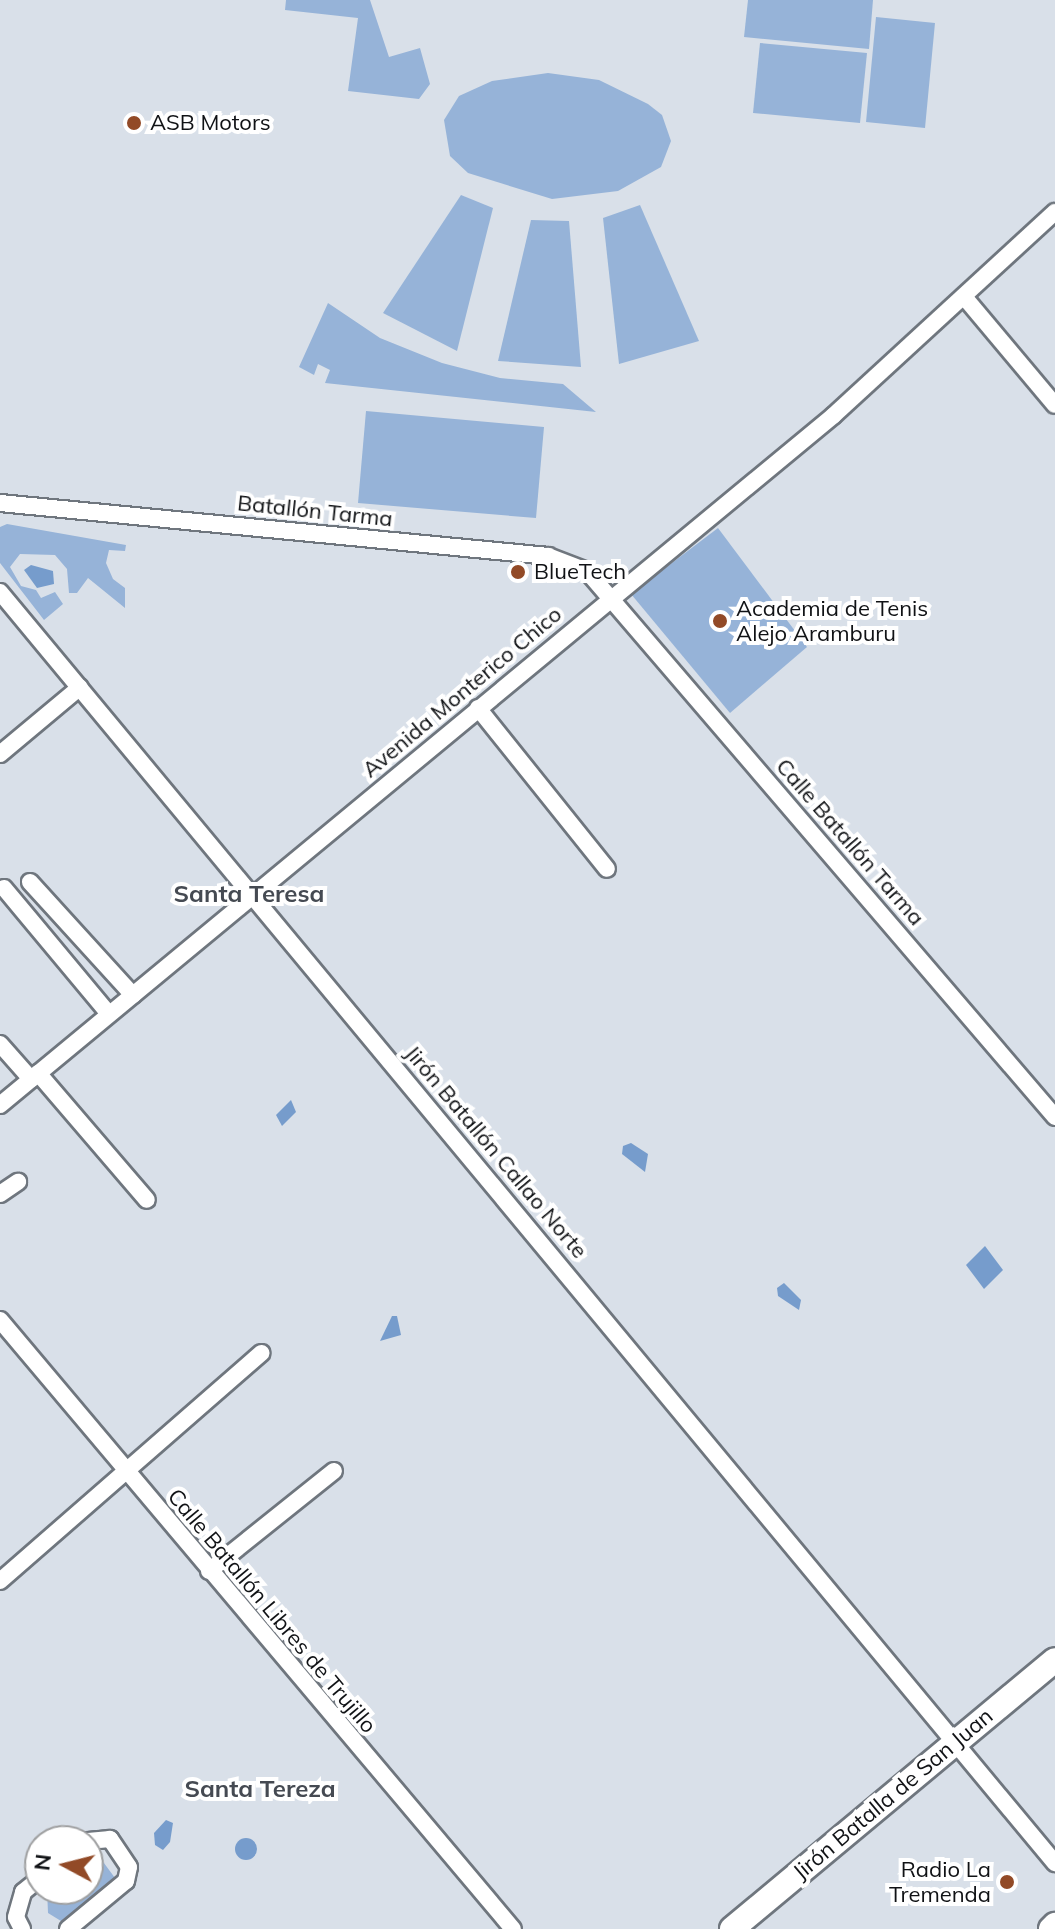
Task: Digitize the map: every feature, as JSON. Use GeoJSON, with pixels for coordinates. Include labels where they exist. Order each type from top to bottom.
{"type":"FeatureCollection","features":[{"type":"Feature","properties":{"kind":"street","name":"Avenida Monterico Chico"},"geometry":{"type":"LineString","coordinates":[[0,1105],[834,415],[966,299],[1055,212]]}},
{"type":"Feature","properties":{"kind":"street"},"geometry":{"type":"LineString","coordinates":[[966,299],[1055,405]]}},
{"type":"Feature","properties":{"kind":"street","name":"Batallón Tarma"},"geometry":{"type":"LineString","coordinates":[[0,503],[548,556],[587,571],[611,597]]}},
{"type":"Feature","properties":{"kind":"street","name":"Calle Batallón Tarma"},"geometry":{"type":"LineString","coordinates":[[611,597],[1055,1117]]}},
{"type":"Feature","properties":{"kind":"street","name":"Jirón Batallón Callao Norte"},"geometry":{"type":"LineString","coordinates":[[3,602],[80,687],[255,894],[1055,1863]]}},
{"type":"Feature","properties":{"kind":"street"},"geometry":{"type":"LineString","coordinates":[[0,754],[80,687]]}},
{"type":"Feature","properties":{"kind":"street"},"geometry":{"type":"LineString","coordinates":[[478,708],[607,869]]}},
{"type":"Feature","properties":{"kind":"street"},"geometry":{"type":"LineString","coordinates":[[30,882],[133,995]]}},
{"type":"Feature","properties":{"kind":"street"},"geometry":{"type":"LineString","coordinates":[[4,888],[109,1014]]}},
{"type":"Feature","properties":{"kind":"street"},"geometry":{"type":"LineString","coordinates":[[0,1044],[35,1076],[147,1200]]}},
{"type":"Feature","properties":{"kind":"street"},"geometry":{"type":"LineString","coordinates":[[0,1194],[18,1182]]}},
{"type":"Feature","properties":{"kind":"street","name":"Calle Batallón Libres de Trujillo"},"geometry":{"type":"LineString","coordinates":[[0,1320],[513,1929]]}},
{"type":"Feature","properties":{"kind":"street"},"geometry":{"type":"LineString","coordinates":[[0,1581],[261,1353]]}},
{"type":"Feature","properties":{"kind":"street"},"geometry":{"type":"LineString","coordinates":[[209,1571],[334,1471]]}},
{"type":"Feature","properties":{"kind":"street","name":"Jirón Batalla de San Juan"},"geometry":{"type":"LineString","coordinates":[[732,1929],[1055,1660]]}},
{"type":"Feature","properties":{"kind":"street"},"geometry":{"type":"LineString","coordinates":[[104,1840],[110,1839],[129,1867],[126,1881],[104,1899]]}},
{"type":"Feature","properties":{"kind":"street"},"geometry":{"type":"LineString","coordinates":[[22,1929],[16,1917],[24,1891]]}},
{"type":"Feature","properties":{"kind":"street"},"geometry":{"type":"LineString","coordinates":[[68,1929],[97,1905]]}},
{"type":"Feature","properties":{"kind":"shaded area"},"geometry":{"type":"Polygon","coordinates":[[[286,0],[370,0],[389,57],[420,48],[430,84],[419,99],[348,91],[358,18],[285,10],[286,0]]]}},
{"type":"Feature","properties":{"kind":"shaded area"},"geometry":{"type":"Polygon","coordinates":[[[748,0],[873,0],[869,49],[744,37],[748,0]]]}},
{"type":"Feature","properties":{"kind":"shaded area"},"geometry":{"type":"Polygon","coordinates":[[[876,17],[935,23],[925,128],[866,122],[876,17]]]}},
{"type":"Feature","properties":{"kind":"shaded area"},"geometry":{"type":"Polygon","coordinates":[[[760,43],[867,53],[860,123],[753,113],[760,43]]]}},
{"type":"Feature","properties":{"kind":"shaded area"},"geometry":{"type":"Polygon","coordinates":[[[548,73],[599,80],[648,104],[662,115],[671,141],[661,167],[618,191],[552,199],[468,173],[450,156],[444,120],[459,96],[492,81],[548,73]]]}},
{"type":"Feature","properties":{"kind":"shaded area"},"geometry":{"type":"Polygon","coordinates":[[[461,195],[493,208],[457,351],[383,313],[461,195]]]}},
{"type":"Feature","properties":{"kind":"shaded area"},"geometry":{"type":"Polygon","coordinates":[[[640,205],[699,341],[619,364],[603,218],[640,205]]]}},
{"type":"Feature","properties":{"kind":"shaded area"},"geometry":{"type":"Polygon","coordinates":[[[531,220],[569,221],[581,367],[498,361],[531,220]]]}},
{"type":"Feature","properties":{"kind":"shaded area"},"geometry":{"type":"Polygon","coordinates":[[[328,303],[380,338],[442,363],[500,378],[563,384],[596,412],[325,383],[330,370],[318,364],[314,375],[299,367],[328,303]]]}},
{"type":"Feature","properties":{"kind":"shaded area"},"geometry":{"type":"Polygon","coordinates":[[[366,411],[544,427],[536,518],[358,503],[366,411]]]}},
{"type":"Feature","properties":{"kind":"shaded area"},"geometry":{"type":"Polygon","coordinates":[[[7,524],[126,545],[125,551],[109,550],[106,563],[113,579],[125,588],[125,608],[88,578],[77,593],[69,593],[67,569],[55,555],[20,554],[10,567],[21,586],[36,590],[41,598],[55,592],[63,604],[44,620],[0,563],[0,527],[7,524]]]}},
{"type":"Feature","properties":{"kind":"shaded area","name":"Academia de Tenis Alejo Aramburu"},"geometry":{"type":"Polygon","coordinates":[[[718,528],[807,647],[730,713],[631,594],[718,528]]]}},
{"type":"Feature","properties":{"kind":"shaded area"},"geometry":{"type":"Polygon","coordinates":[[[31,565],[53,571],[54,584],[37,588],[24,570],[31,565]]]}},
{"type":"Feature","properties":{"kind":"shaded area"},"geometry":{"type":"Polygon","coordinates":[[[291,1100],[296,1112],[282,1126],[276,1115],[291,1100]]]}},
{"type":"Feature","properties":{"kind":"shaded area"},"geometry":{"type":"Polygon","coordinates":[[[631,1143],[648,1154],[645,1172],[622,1154],[623,1146],[631,1143]]]}},
{"type":"Feature","properties":{"kind":"shaded area"},"geometry":{"type":"Polygon","coordinates":[[[985,1246],[1003,1270],[984,1289],[966,1265],[985,1246]]]}},
{"type":"Feature","properties":{"kind":"shaded area"},"geometry":{"type":"Polygon","coordinates":[[[784,1283],[801,1300],[799,1310],[778,1296],[777,1288],[784,1283]]]}},
{"type":"Feature","properties":{"kind":"shaded area"},"geometry":{"type":"Polygon","coordinates":[[[392,1316],[397,1316],[401,1335],[380,1341],[392,1316]]]}},
{"type":"Feature","properties":{"kind":"shaded area"},"geometry":{"type":"Polygon","coordinates":[[[166,1820],[173,1823],[170,1842],[163,1850],[155,1845],[154,1833],[166,1820]]]}},
{"type":"Feature","properties":{"kind":"shaded area"},"geometry":{"type":"Polygon","coordinates":[[[246,1838],[254,1841],[257,1849],[254,1857],[246,1860],[238,1857],[235,1849],[238,1841],[246,1838]]]}},
{"type":"Feature","properties":{"kind":"shaded area"},"geometry":{"type":"Polygon","coordinates":[[[104,1863],[115,1878],[104,1888],[104,1863]]]}},
{"type":"Feature","properties":{"kind":"shaded area"},"geometry":{"type":"Polygon","coordinates":[[[48,1905],[86,1905],[68,1922],[48,1913],[48,1905]]]}},
{"type":"Feature","properties":{"kind":"place","name":"ASB Motors"},"geometry":{"type":"Point","coordinates":[134,123]}},
{"type":"Feature","properties":{"kind":"place","name":"BlueTech"},"geometry":{"type":"Point","coordinates":[518,572]}},
{"type":"Feature","properties":{"kind":"place","name":"Academia de Tenis Alejo Aramburu"},"geometry":{"type":"Point","coordinates":[720,621]}},
{"type":"Feature","properties":{"kind":"place","name":"Radio La Tremenda"},"geometry":{"type":"Point","coordinates":[1007,1882]}},
{"type":"Feature","properties":{"kind":"district","name":"Santa Teresa"},"geometry":{"type":"Point","coordinates":[249,894]}},
{"type":"Feature","properties":{"kind":"district","name":"Santa Tereza"},"geometry":{"type":"Point","coordinates":[260,1789]}}]}
